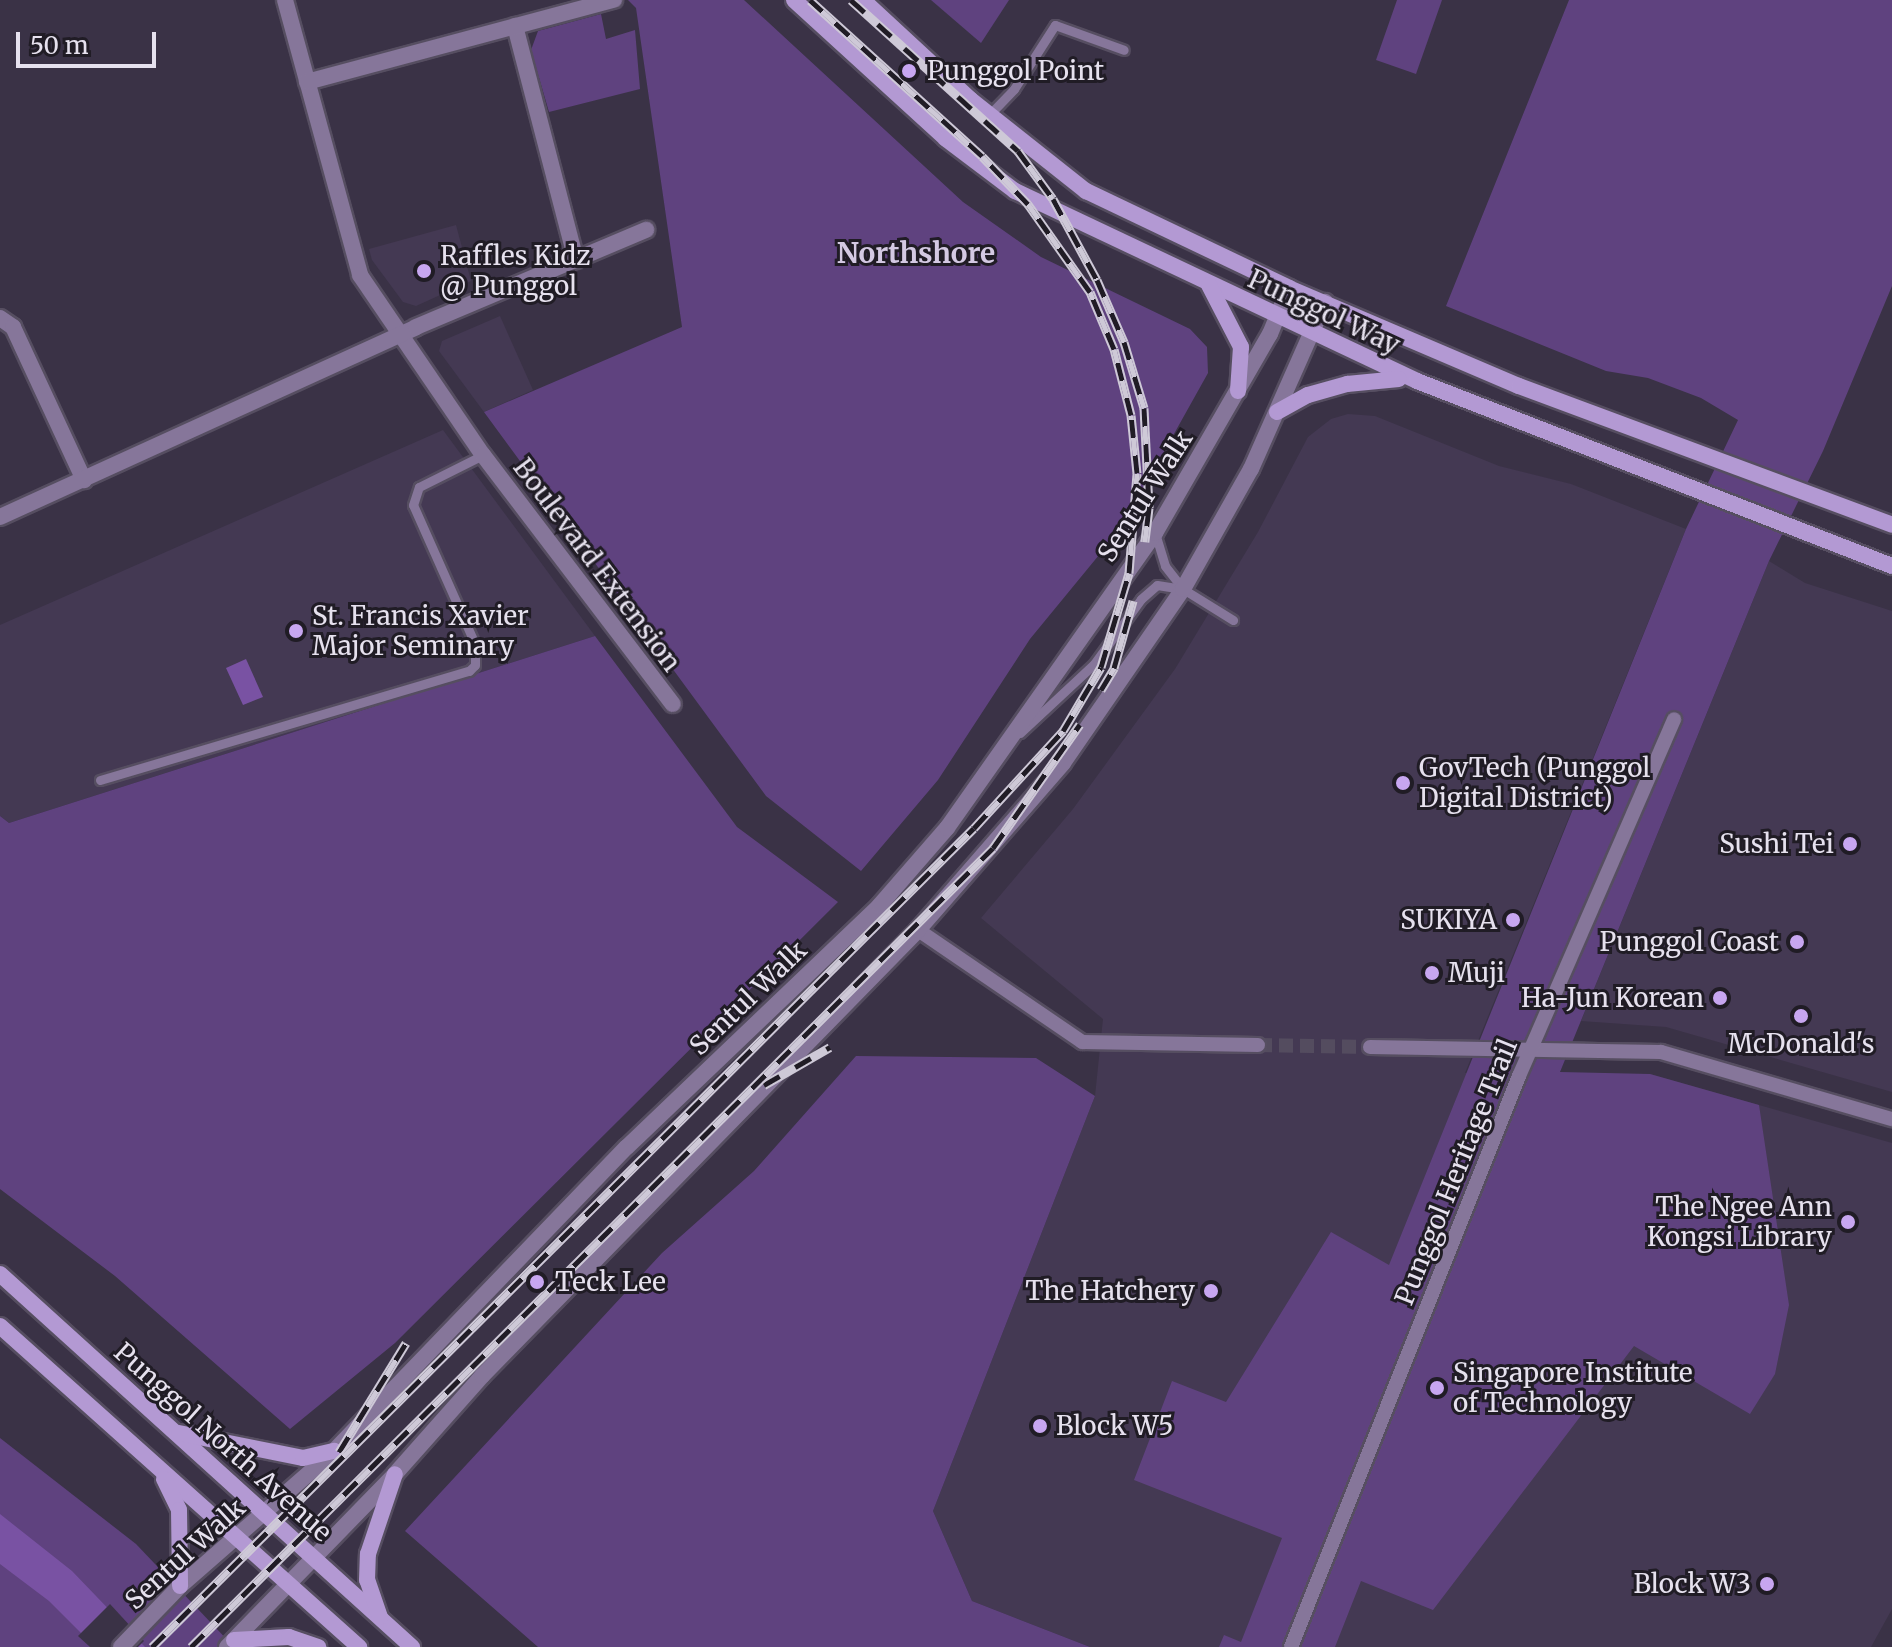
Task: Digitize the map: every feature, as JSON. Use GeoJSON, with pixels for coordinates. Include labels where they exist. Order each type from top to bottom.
{"type":"FeatureCollection","features":[{"type":"Feature","properties":{"kind":"main road","name":"Punggol Way"},"geometry":{"type":"LineString","coordinates":[[794,0],[946,139],[1015,191],[1277,318],[1417,381],[1892,566]]}},
{"type":"Feature","properties":{"kind":"main road","name":"Punggol Way"},"geometry":{"type":"LineString","coordinates":[[863,0],[989,115],[1086,191],[1289,288],[1519,386],[1892,525]]}},
{"type":"Feature","properties":{"kind":"main road"},"geometry":{"type":"LineString","coordinates":[[1208,284],[1241,347],[1238,391]]}},
{"type":"Feature","properties":{"kind":"main road"},"geometry":{"type":"LineString","coordinates":[[1277,412],[1308,395],[1347,384],[1380,377],[1417,381]]}},
{"type":"Feature","properties":{"kind":"main road","name":"Punggol North Avenue"},"geometry":{"type":"LineString","coordinates":[[0,1274],[412,1647]]}},
{"type":"Feature","properties":{"kind":"main road"},"geometry":{"type":"LineString","coordinates":[[0,1326],[287,1586],[359,1647]]}},
{"type":"Feature","properties":{"kind":"main road"},"geometry":{"type":"LineString","coordinates":[[178,1432],[303,1458],[334,1451]]}},
{"type":"Feature","properties":{"kind":"main road"},"geometry":{"type":"LineString","coordinates":[[160,1472],[179,1510],[180,1586]]}},
{"type":"Feature","properties":{"kind":"main road"},"geometry":{"type":"LineString","coordinates":[[380,1619],[367,1580],[368,1554],[395,1474]]}},
{"type":"Feature","properties":{"kind":"main road"},"geometry":{"type":"LineString","coordinates":[[231,1644],[289,1637],[318,1647]]}},
{"type":"Feature","properties":{"kind":"street","name":"Boulevard Extension"},"geometry":{"type":"LineString","coordinates":[[285,0],[360,275],[483,455],[673,704]]}},
{"type":"Feature","properties":{"kind":"street"},"geometry":{"type":"LineString","coordinates":[[307,82],[614,0]]}},
{"type":"Feature","properties":{"kind":"street"},"geometry":{"type":"LineString","coordinates":[[515,26],[576,260]]}},
{"type":"Feature","properties":{"kind":"street"},"geometry":{"type":"LineString","coordinates":[[0,517],[399,335],[646,230]]}},
{"type":"Feature","properties":{"kind":"street","name":"Sentul Walk"},"geometry":{"type":"LineString","coordinates":[[121,1647],[180,1586],[334,1451],[627,1147],[880,905],[947,828],[1012,740],[1155,533],[1238,391],[1277,318],[1289,288]]}},
{"type":"Feature","properties":{"kind":"street"},"geometry":{"type":"LineString","coordinates":[[231,1644],[395,1474],[482,1376],[918,930],[1063,763],[1183,589],[1277,412],[1325,302]]}},
{"type":"Feature","properties":{"kind":"street"},"geometry":{"type":"LineString","coordinates":[[7,322],[84,480]]}},
{"type":"Feature","properties":{"kind":"street","name":"Punggol Heritage Trail"},"geometry":{"type":"LineString","coordinates":[[1291,1647],[1519,1076],[1674,719]]}},
{"type":"Feature","properties":{"kind":"street"},"geometry":{"type":"LineString","coordinates":[[918,930],[1082,1042],[1258,1045]]}},
{"type":"Feature","properties":{"kind":"street"},"geometry":{"type":"LineString","coordinates":[[1370,1047],[1661,1052],[1892,1119]]}},
{"type":"Feature","properties":{"kind":"lane"},"geometry":{"type":"LineString","coordinates":[[989,115],[1014,89],[1055,25],[1124,50]]}},
{"type":"Feature","properties":{"kind":"lane"},"geometry":{"type":"LineString","coordinates":[[100,780],[469,671],[475,665],[475,644],[413,505],[419,487],[483,455]]}},
{"type":"Feature","properties":{"kind":"lane"},"geometry":{"type":"LineString","coordinates":[[1155,533],[1165,566],[1183,589],[1233,620]]}},
{"type":"Feature","properties":{"kind":"lane"},"geometry":{"type":"LineString","coordinates":[[1012,740],[1094,664],[1141,599],[1157,585],[1183,589]]}},
{"type":"Feature","properties":{"kind":"shaded area"},"geometry":{"type":"Polygon","coordinates":[[[628,0],[744,0],[963,202],[1041,257],[1190,329],[1207,347],[1208,373],[1122,527],[1030,639],[938,780],[861,871],[766,796],[484,412],[682,327],[636,8],[628,0]]]}},
{"type":"Feature","properties":{"kind":"shaded area"},"geometry":{"type":"Polygon","coordinates":[[[931,0],[1009,0],[981,43],[931,0]]]}},
{"type":"Feature","properties":{"kind":"shaded area"},"geometry":{"type":"Polygon","coordinates":[[[1397,0],[1442,0],[1416,74],[1376,60],[1397,0]]]}},
{"type":"Feature","properties":{"kind":"shaded area"},"geometry":{"type":"Polygon","coordinates":[[[1569,0],[1892,0],[1892,286],[1823,451],[1769,561],[1560,1072],[1650,1074],[1759,1105],[1789,1305],[1775,1374],[1750,1414],[1634,1346],[1433,1610],[1361,1581],[1335,1647],[1219,1647],[1224,1635],[1241,1642],[1282,1538],[1134,1480],[1172,1381],[1226,1402],[1331,1232],[1389,1265],[1686,529],[1738,420],[1701,398],[1648,378],[1606,371],[1446,306],[1569,0]]]}},
{"type":"Feature","properties":{"kind":"shaded area"},"geometry":{"type":"Polygon","coordinates":[[[601,14],[606,39],[635,30],[640,89],[549,112],[531,50],[538,31],[601,14]]]}},
{"type":"Feature","properties":{"kind":"shaded area","name":"Raffles Kidz @ Punggol"},"geometry":{"type":"Polygon","coordinates":[[[456,225],[471,281],[416,306],[403,302],[372,260],[369,249],[456,225]]]}},
{"type":"Feature","properties":{"kind":"shaded area","name":"Raffles Kidz @ Punggol"},"geometry":{"type":"Polygon","coordinates":[[[500,316],[533,390],[484,412],[439,351],[442,341],[500,316]]]}},
{"type":"Feature","properties":{"kind":"shaded area"},"geometry":{"type":"Polygon","coordinates":[[[1348,414],[1375,416],[1499,466],[1571,484],[1686,529],[1465,1073],[1650,1074],[1892,1143],[1892,1609],[1871,1647],[1090,1647],[972,1601],[933,1511],[1095,1096],[1103,1019],[981,918],[1073,809],[1175,669],[1258,532],[1308,437],[1331,419],[1348,414]]]}},
{"type":"Feature","properties":{"kind":"shaded area","name":"St. Francis Xavier Major Seminary"},"geometry":{"type":"Polygon","coordinates":[[[443,430],[595,636],[9,823],[0,816],[0,625],[443,430]]]}},
{"type":"Feature","properties":{"kind":"shaded area"},"geometry":{"type":"Polygon","coordinates":[[[1769,561],[1805,583],[1892,611],[1892,1092],[1666,1027],[1581,1021],[1769,561]]]}},
{"type":"Feature","properties":{"kind":"shaded area"},"geometry":{"type":"Polygon","coordinates":[[[595,636],[737,827],[838,902],[395,1343],[290,1429],[115,1276],[0,1189],[0,816],[9,823],[595,636]]]}},
{"type":"Feature","properties":{"kind":"shaded area"},"geometry":{"type":"Polygon","coordinates":[[[246,659],[263,697],[243,705],[226,668],[246,659]]]}},
{"type":"Feature","properties":{"kind":"shaded area"},"geometry":{"type":"Polygon","coordinates":[[[856,1056],[1036,1058],[1095,1096],[933,1511],[972,1601],[1090,1647],[538,1647],[405,1531],[662,1253],[754,1171],[856,1056]]]}},
{"type":"Feature","properties":{"kind":"shaded area"},"geometry":{"type":"Polygon","coordinates":[[[0,1438],[136,1544],[234,1647],[0,1647],[0,1438]]]}},
{"type":"Feature","properties":{"kind":"shaded area"},"geometry":{"type":"Polygon","coordinates":[[[0,1514],[72,1571],[145,1647],[95,1647],[49,1601],[0,1564],[0,1514]]]}},
{"type":"Feature","properties":{"kind":"pier"},"geometry":{"type":"Polygon","coordinates":[[[110,1604],[144,1641],[138,1647],[90,1647],[78,1636],[110,1604]]]}},
{"type":"Feature","properties":{"kind":"tunnel"},"geometry":{"type":"LineString","coordinates":[[1258,1045],[1370,1047]]}},
{"type":"Feature","properties":{"kind":"railway"},"geometry":{"type":"LineString","coordinates":[[152,1647],[974,828],[1063,731],[1101,667],[1129,573],[1137,473],[1131,415],[1114,349],[1090,292],[1028,204],[982,156],[810,0]]}},
{"type":"Feature","properties":{"kind":"railway"},"geometry":{"type":"LineString","coordinates":[[851,0],[1018,151],[1053,199],[1097,280],[1124,342],[1144,408],[1149,508],[1145,542]]}},
{"type":"Feature","properties":{"kind":"railway"},"geometry":{"type":"LineString","coordinates":[[1101,690],[1114,668],[1133,601]]}},
{"type":"Feature","properties":{"kind":"railway"},"geometry":{"type":"LineString","coordinates":[[191,1647],[993,848],[1080,724]]}},
{"type":"Feature","properties":{"kind":"railway"},"geometry":{"type":"LineString","coordinates":[[764,1085],[830,1047]]}},
{"type":"Feature","properties":{"kind":"railway"},"geometry":{"type":"LineString","coordinates":[[339,1452],[406,1343]]}},
{"type":"Feature","properties":{"kind":"place","name":"Punggol Point"},"geometry":{"type":"Point","coordinates":[909,71]}},
{"type":"Feature","properties":{"kind":"place","name":"Raffles Kidz @ Punggol"},"geometry":{"type":"Point","coordinates":[424,271]}},
{"type":"Feature","properties":{"kind":"place","name":"St. Francis Xavier Major Seminary"},"geometry":{"type":"Point","coordinates":[296,631]}},
{"type":"Feature","properties":{"kind":"place","name":"GovTech (Punggol Digital District)"},"geometry":{"type":"Point","coordinates":[1403,783]}},
{"type":"Feature","properties":{"kind":"place","name":"Sushi Tei"},"geometry":{"type":"Point","coordinates":[1850,844]}},
{"type":"Feature","properties":{"kind":"place","name":"SUKIYA"},"geometry":{"type":"Point","coordinates":[1513,920]}},
{"type":"Feature","properties":{"kind":"place","name":"Punggol Coast"},"geometry":{"type":"Point","coordinates":[1797,942]}},
{"type":"Feature","properties":{"kind":"place","name":"Muji"},"geometry":{"type":"Point","coordinates":[1432,973]}},
{"type":"Feature","properties":{"kind":"place","name":"Ha-Jun Korean"},"geometry":{"type":"Point","coordinates":[1720,998]}},
{"type":"Feature","properties":{"kind":"place","name":"McDonald's"},"geometry":{"type":"Point","coordinates":[1801,1016]}},
{"type":"Feature","properties":{"kind":"place","name":"The Ngee Ann Kongsi Library"},"geometry":{"type":"Point","coordinates":[1848,1222]}},
{"type":"Feature","properties":{"kind":"place","name":"Teck Lee"},"geometry":{"type":"Point","coordinates":[537,1282]}},
{"type":"Feature","properties":{"kind":"place","name":"The Hatchery"},"geometry":{"type":"Point","coordinates":[1211,1291]}},
{"type":"Feature","properties":{"kind":"place","name":"Singapore Institute of Technology"},"geometry":{"type":"Point","coordinates":[1437,1388]}},
{"type":"Feature","properties":{"kind":"place","name":"Block W5"},"geometry":{"type":"Point","coordinates":[1040,1426]}},
{"type":"Feature","properties":{"kind":"place","name":"Block W3"},"geometry":{"type":"Point","coordinates":[1767,1584]}},
{"type":"Feature","properties":{"kind":"district","name":"Northshore"},"geometry":{"type":"Point","coordinates":[916,253]}}]}
